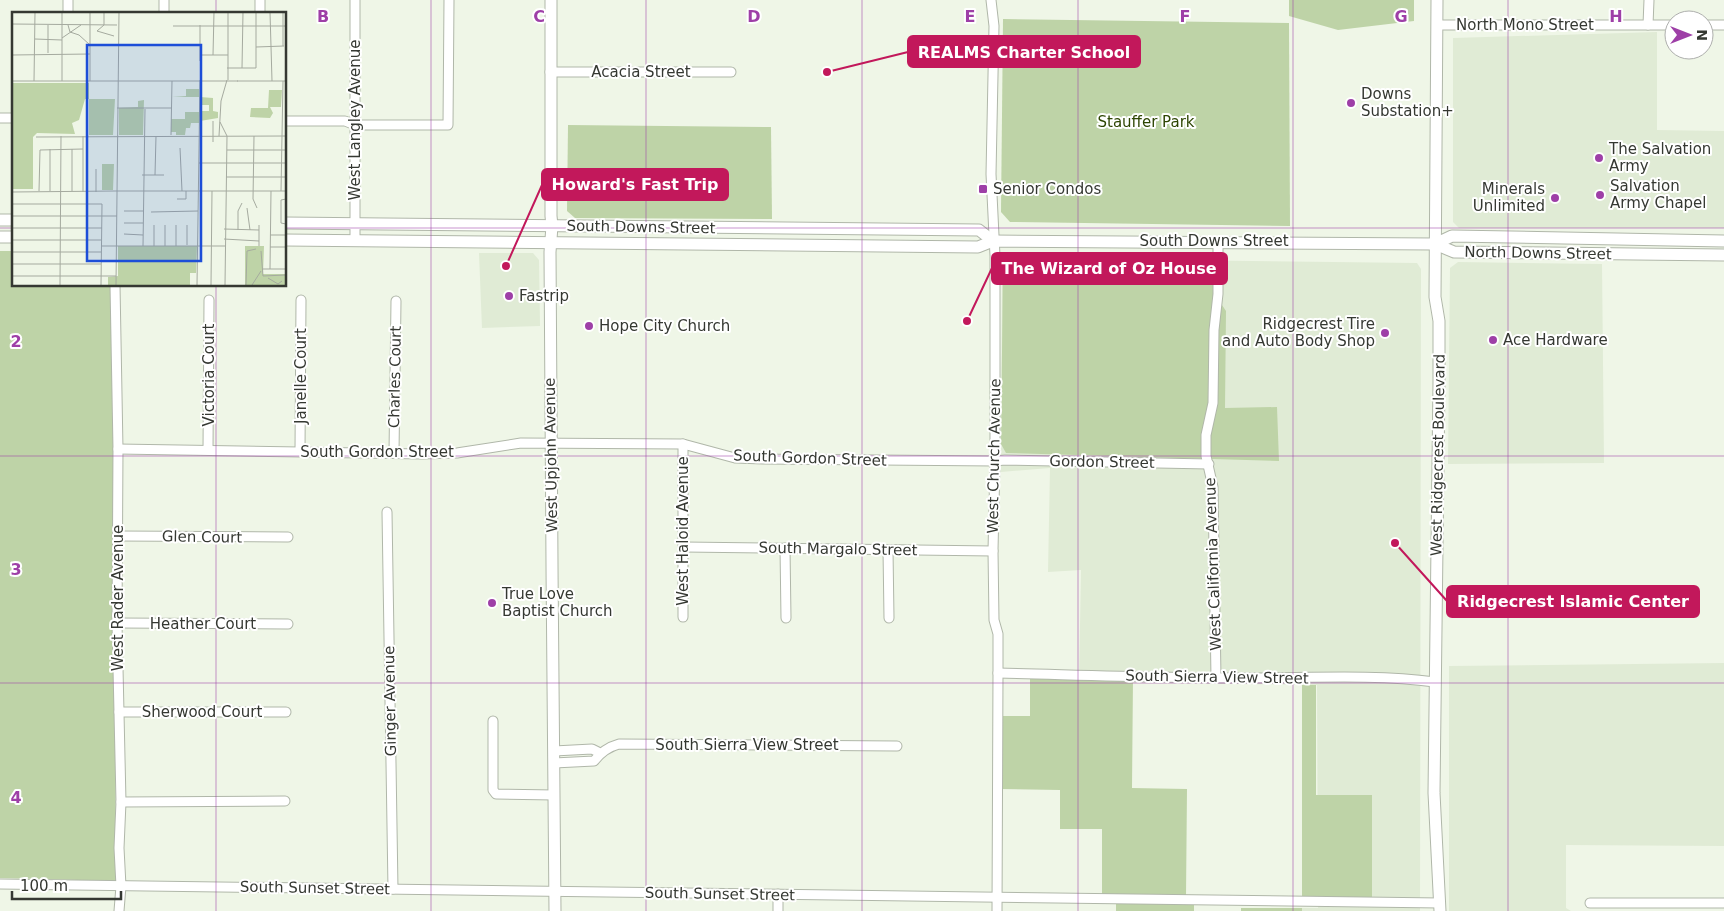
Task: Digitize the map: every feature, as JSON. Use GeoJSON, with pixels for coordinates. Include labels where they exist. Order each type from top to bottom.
{"type":"FeatureCollection","features":[{"type":"Feature","properties":{"kind":"main road","name":"West Upjohn Avenue"},"geometry":{"type":"LineString","coordinates":[[551,0],[552,226],[550,443],[555,911]]}},
{"type":"Feature","properties":{"kind":"main road","name":"West Ridgecrest Boulevard"},"geometry":{"type":"LineString","coordinates":[[1437,0],[1435,297],[1439,321],[1434,793],[1440,907]]}},
{"type":"Feature","properties":{"kind":"main road","name":"South Downs Street"},"geometry":{"type":"LineString","coordinates":[[286,223],[979,230],[993,241]]}},
{"type":"Feature","properties":{"kind":"main road","name":"North Downs Street"},"geometry":{"type":"LineString","coordinates":[[1435,244],[1452,236],[1724,241]]}},
{"type":"Feature","properties":{"kind":"main road","name":"South Downs Street"},"geometry":{"type":"LineString","coordinates":[[286,240],[978,247],[993,241],[1435,244]]}},
{"type":"Feature","properties":{"kind":"main road","name":"North Downs Street"},"geometry":{"type":"LineString","coordinates":[[1435,244],[1454,252],[1724,255]]}},
{"type":"Feature","properties":{"kind":"street","name":"West Langley Avenue"},"geometry":{"type":"LineString","coordinates":[[355,0],[355,240]]}},
{"type":"Feature","properties":{"kind":"street"},"geometry":{"type":"LineString","coordinates":[[286,120],[346,121],[355,124],[448,125],[449,0]]}},
{"type":"Feature","properties":{"kind":"street","name":"West Church Avenue"},"geometry":{"type":"LineString","coordinates":[[991,0],[994,26],[991,174],[995,256],[993,551],[994,620],[998,634],[997,911]]}},
{"type":"Feature","properties":{"kind":"street"},"geometry":{"type":"LineString","coordinates":[[1648,25],[1649,0]]}},
{"type":"Feature","properties":{"kind":"street"},"geometry":{"type":"LineString","coordinates":[[1721,26],[1724,17]]}},
{"type":"Feature","properties":{"kind":"street","name":"North Mono Street"},"geometry":{"type":"LineString","coordinates":[[1437,25],[1664,25]]}},
{"type":"Feature","properties":{"kind":"street","name":"Acacia Street"},"geometry":{"type":"LineString","coordinates":[[550,72],[731,72]]}},
{"type":"Feature","properties":{"kind":"street","name":"West California Avenue"},"geometry":{"type":"LineString","coordinates":[[1216,678],[1213,487],[1206,456],[1206,435],[1213,403],[1214,330],[1218,294],[1218,242]]}},
{"type":"Feature","properties":{"kind":"street","name":"West Rader Avenue"},"geometry":{"type":"LineString","coordinates":[[115,286],[118,449],[117,623],[121,802],[119,848],[121,886],[119,911]]}},
{"type":"Feature","properties":{"kind":"street","name":"Victoria Court"},"geometry":{"type":"LineString","coordinates":[[208,450],[209,300]]}},
{"type":"Feature","properties":{"kind":"street","name":"Janelle Court"},"geometry":{"type":"LineString","coordinates":[[300,451],[301,300]]}},
{"type":"Feature","properties":{"kind":"street","name":"Charles Court"},"geometry":{"type":"LineString","coordinates":[[394,453],[396,302]]}},
{"type":"Feature","properties":{"kind":"street","name":"South Gordon Street"},"geometry":{"type":"LineString","coordinates":[[118,449],[457,453],[521,442],[683,444],[735,458],[995,461]]}},
{"type":"Feature","properties":{"kind":"street","name":"West Haloid Avenue"},"geometry":{"type":"LineString","coordinates":[[683,444],[683,618]]}},
{"type":"Feature","properties":{"kind":"street","name":"Gordon Street"},"geometry":{"type":"LineString","coordinates":[[995,461],[1209,464]]}},
{"type":"Feature","properties":{"kind":"street","name":"Ginger Avenue"},"geometry":{"type":"LineString","coordinates":[[387,512],[394,889]]}},
{"type":"Feature","properties":{"kind":"street","name":"Glen Court"},"geometry":{"type":"LineString","coordinates":[[117,536],[288,537]]}},
{"type":"Feature","properties":{"kind":"street","name":"South Margalo Street"},"geometry":{"type":"LineString","coordinates":[[684,547],[993,551]]}},
{"type":"Feature","properties":{"kind":"street"},"geometry":{"type":"LineString","coordinates":[[785,548],[786,618]]}},
{"type":"Feature","properties":{"kind":"street"},"geometry":{"type":"LineString","coordinates":[[888,550],[889,618]]}},
{"type":"Feature","properties":{"kind":"street","name":"Heather Court"},"geometry":{"type":"LineString","coordinates":[[117,623],[288,624]]}},
{"type":"Feature","properties":{"kind":"street","name":"South Sierra View Street"},"geometry":{"type":"LineString","coordinates":[[998,673],[1216,678],[1364,678],[1435,682]]}},
{"type":"Feature","properties":{"kind":"street","name":"Sherwood Court"},"geometry":{"type":"LineString","coordinates":[[119,712],[286,712]]}},
{"type":"Feature","properties":{"kind":"street"},"geometry":{"type":"LineString","coordinates":[[493,721],[493,790],[496,794],[554,795]]}},
{"type":"Feature","properties":{"kind":"street","name":"South Sierra View Street"},"geometry":{"type":"LineString","coordinates":[[554,764],[594,761],[600,753],[620,744],[897,746]]}},
{"type":"Feature","properties":{"kind":"street","name":"South Sierra View Street"},"geometry":{"type":"LineString","coordinates":[[554,751],[592,749],[600,753]]}},
{"type":"Feature","properties":{"kind":"street"},"geometry":{"type":"LineString","coordinates":[[121,802],[284,801]]}},
{"type":"Feature","properties":{"kind":"street","name":"South Sunset Street"},"geometry":{"type":"LineString","coordinates":[[0,884],[998,897],[1440,907]]}},
{"type":"Feature","properties":{"kind":"street"},"geometry":{"type":"LineString","coordinates":[[778,894],[778,911]]}},
{"type":"Feature","properties":{"kind":"street"},"geometry":{"type":"LineString","coordinates":[[1590,903],[1638,907],[1724,903]]}},
{"type":"Feature","properties":{"kind":"shaded area"},"geometry":{"type":"Polygon","coordinates":[[[1657,32],[1657,130],[1724,131],[1724,228],[1459,228],[1453,222],[1453,38],[1657,32]]]}},
{"type":"Feature","properties":{"kind":"shaded area"},"geometry":{"type":"Polygon","coordinates":[[[479,253],[533,253],[539,260],[540,326],[482,328],[479,253]]]}},
{"type":"Feature","properties":{"kind":"shaded area"},"geometry":{"type":"Polygon","coordinates":[[[1007,258],[1417,263],[1421,269],[1420,911],[1241,911],[1241,908],[1318,908],[1317,685],[1079,682],[1081,570],[1048,572],[1050,468],[1001,472],[1002,265],[1007,258]]]}},
{"type":"Feature","properties":{"kind":"shaded area"},"geometry":{"type":"Polygon","coordinates":[[[1458,262],[1602,264],[1604,463],[1448,464],[1450,268],[1458,262]]]}},
{"type":"Feature","properties":{"kind":"shaded area"},"geometry":{"type":"Polygon","coordinates":[[[1724,663],[1724,846],[1566,845],[1566,908],[1571,911],[1449,911],[1449,666],[1724,663]]]}},
{"type":"Feature","properties":{"kind":"green space"},"geometry":{"type":"Polygon","coordinates":[[[1289,0],[1414,0],[1414,21],[1338,30],[1289,16],[1289,0]]]}},
{"type":"Feature","properties":{"kind":"green space","name":"Stauffer Park"},"geometry":{"type":"Polygon","coordinates":[[[1003,19],[1289,23],[1290,226],[1010,222],[1001,212],[1003,19]]]}},
{"type":"Feature","properties":{"kind":"green space"},"geometry":{"type":"Polygon","coordinates":[[[568,125],[771,127],[772,219],[575,218],[567,211],[568,125]]]}},
{"type":"Feature","properties":{"kind":"green space"},"geometry":{"type":"Polygon","coordinates":[[[0,251],[12,251],[12,286],[113,286],[116,881],[0,878],[0,251]]]}},
{"type":"Feature","properties":{"kind":"green space"},"geometry":{"type":"Polygon","coordinates":[[[1007,257],[1214,258],[1220,302],[1226,311],[1225,408],[1277,407],[1279,461],[1006,453],[1001,444],[1003,260],[1007,257]]]}},
{"type":"Feature","properties":{"kind":"green space"},"geometry":{"type":"Polygon","coordinates":[[[1030,677],[1133,678],[1132,788],[1187,789],[1186,896],[1102,895],[1102,829],[1060,829],[1060,790],[1000,789],[1001,716],[1030,716],[1030,677]]]}},
{"type":"Feature","properties":{"kind":"green space"},"geometry":{"type":"Polygon","coordinates":[[[1302,685],[1316,685],[1316,795],[1372,795],[1372,899],[1302,899],[1302,685]]]}},
{"type":"Feature","properties":{"kind":"green space"},"geometry":{"type":"Polygon","coordinates":[[[1116,902],[1194,903],[1194,911],[1116,911],[1116,902]]]}},
{"type":"Feature","properties":{"kind":"green space"},"geometry":{"type":"Polygon","coordinates":[[[1241,908],[1302,908],[1302,911],[1241,911],[1241,908]]]}},
{"type":"Feature","properties":{"kind":"place","name":"REALMS Charter School"},"geometry":{"type":"Point","coordinates":[827,72]}},
{"type":"Feature","properties":{"kind":"place","name":"Downs Substation+"},"geometry":{"type":"Point","coordinates":[1351,103]}},
{"type":"Feature","properties":{"kind":"place","name":"The Salvation Army"},"geometry":{"type":"Point","coordinates":[1599,158]}},
{"type":"Feature","properties":{"kind":"place","name":"Senior Condos"},"geometry":{"type":"Point","coordinates":[983,189]}},
{"type":"Feature","properties":{"kind":"place","name":"Salvation Army Chapel"},"geometry":{"type":"Point","coordinates":[1600,195]}},
{"type":"Feature","properties":{"kind":"place","name":"Minerals Unlimited"},"geometry":{"type":"Point","coordinates":[1555,198]}},
{"type":"Feature","properties":{"kind":"place","name":"Howard's Fast Trip"},"geometry":{"type":"Point","coordinates":[506,266]}},
{"type":"Feature","properties":{"kind":"place","name":"Fastrip"},"geometry":{"type":"Point","coordinates":[509,296]}},
{"type":"Feature","properties":{"kind":"place","name":"The Wizard of Oz House"},"geometry":{"type":"Point","coordinates":[967,321]}},
{"type":"Feature","properties":{"kind":"place","name":"Hope City Church"},"geometry":{"type":"Point","coordinates":[589,326]}},
{"type":"Feature","properties":{"kind":"place","name":"Ridgecrest Tire and Auto Body Shop"},"geometry":{"type":"Point","coordinates":[1385,333]}},
{"type":"Feature","properties":{"kind":"place","name":"Ace Hardware"},"geometry":{"type":"Point","coordinates":[1493,340]}},
{"type":"Feature","properties":{"kind":"place","name":"Ridgecrest Islamic Center"},"geometry":{"type":"Point","coordinates":[1395,543]}},
{"type":"Feature","properties":{"kind":"place","name":"True Love Baptist Church"},"geometry":{"type":"Point","coordinates":[492,603]}}]}
